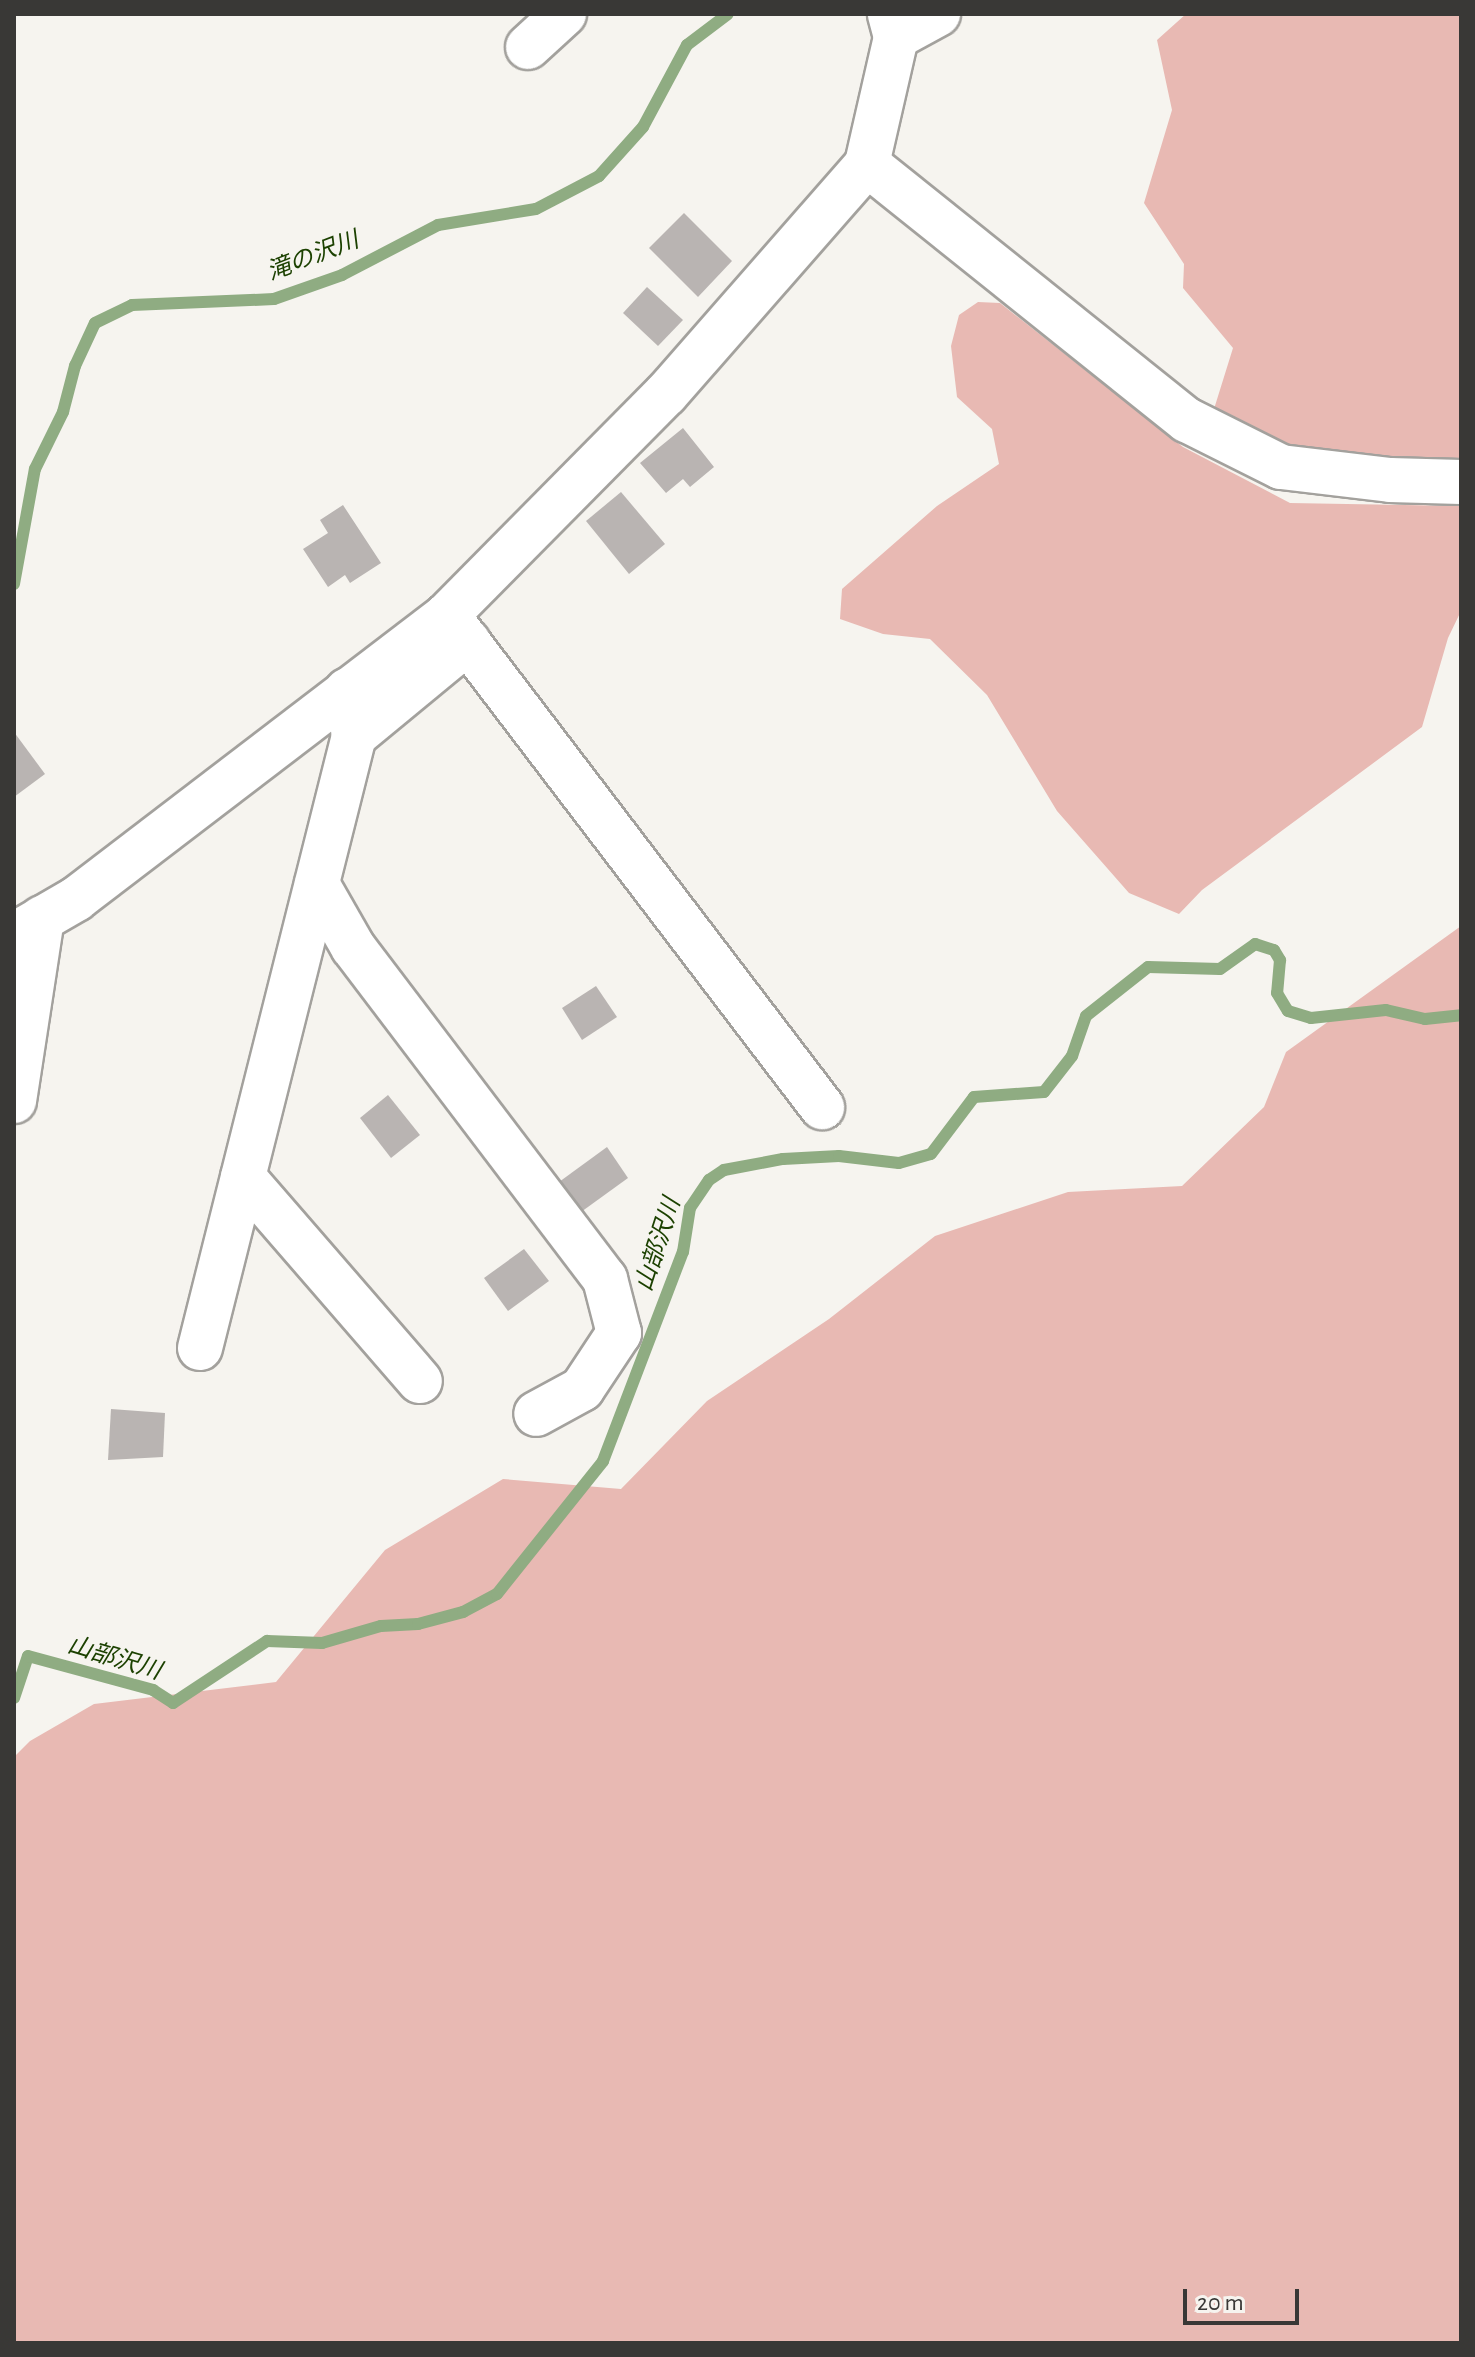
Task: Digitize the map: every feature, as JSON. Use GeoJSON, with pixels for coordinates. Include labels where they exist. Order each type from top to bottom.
{"type":"FeatureCollection","features":[{"type":"Feature","properties":{"kind":"street"},"geometry":{"type":"LineString","coordinates":[[528,47],[564,14]]}},
{"type":"Feature","properties":{"kind":"street"},"geometry":{"type":"LineString","coordinates":[[354,736],[458,628],[867,164],[893,26],[938,14]]}},
{"type":"Feature","properties":{"kind":"street"},"geometry":{"type":"LineString","coordinates":[[867,164],[1187,420],[1281,467],[1390,480],[1461,482]]}},
{"type":"Feature","properties":{"kind":"street"},"geometry":{"type":"LineString","coordinates":[[14,1101],[28,927],[76,899],[347,691],[458,628]]}},
{"type":"Feature","properties":{"kind":"street"},"geometry":{"type":"LineString","coordinates":[[458,628],[822,1107]]}},
{"type":"Feature","properties":{"kind":"street"},"geometry":{"type":"LineString","coordinates":[[200,1348],[354,736],[347,691]]}},
{"type":"Feature","properties":{"kind":"street"},"geometry":{"type":"LineString","coordinates":[[317,884],[353,947],[605,1279],[619,1333],[582,1389],[536,1414]]}},
{"type":"Feature","properties":{"kind":"street"},"geometry":{"type":"LineString","coordinates":[[243,1177],[420,1381]]}},
{"type":"Feature","properties":{"kind":"shaded area"},"geometry":{"type":"Polygon","coordinates":[[[1186,14],[1461,14],[1461,469],[1291,457],[1214,409],[1233,348],[1183,288],[1184,264],[1144,203],[1172,110],[1157,40],[1186,14]]]}},
{"type":"Feature","properties":{"kind":"shaded area"},"geometry":{"type":"Polygon","coordinates":[[[978,302],[1000,303],[1183,447],[1290,503],[1461,506],[1461,611],[1448,638],[1422,727],[1202,890],[1179,914],[1129,893],[1057,811],[987,695],[930,639],[883,634],[840,619],[842,589],[937,506],[999,464],[992,429],[957,397],[951,346],[959,315],[978,302]]]}},
{"type":"Feature","properties":{"kind":"shaded area"},"geometry":{"type":"Polygon","coordinates":[[[1461,926],[1461,2343],[14,2343],[14,1757],[30,1741],[94,1704],[276,1682],[385,1550],[503,1479],[621,1489],[707,1401],[829,1319],[935,1236],[1068,1192],[1182,1186],[1264,1107],[1286,1052],[1461,926]]]}},
{"type":"Feature","properties":{"kind":"building"},"geometry":{"type":"Polygon","coordinates":[[[684,213],[732,261],[698,297],[649,248],[684,213]]]}},
{"type":"Feature","properties":{"kind":"building"},"geometry":{"type":"Polygon","coordinates":[[[647,287],[683,320],[658,346],[623,313],[647,287]]]}},
{"type":"Feature","properties":{"kind":"building"},"geometry":{"type":"Polygon","coordinates":[[[683,428],[714,467],[690,487],[683,479],[666,493],[640,463],[683,428]]]}},
{"type":"Feature","properties":{"kind":"building"},"geometry":{"type":"Polygon","coordinates":[[[621,492],[665,544],[629,574],[586,521],[621,492]]]}},
{"type":"Feature","properties":{"kind":"building"},"geometry":{"type":"Polygon","coordinates":[[[343,505],[381,563],[350,583],[345,575],[328,587],[303,549],[328,533],[320,520],[343,505]]]}},
{"type":"Feature","properties":{"kind":"building"},"geometry":{"type":"Polygon","coordinates":[[[14,732],[45,774],[14,797],[14,732]]]}},
{"type":"Feature","properties":{"kind":"building"},"geometry":{"type":"Polygon","coordinates":[[[596,986],[617,1017],[582,1040],[562,1008],[596,986]]]}},
{"type":"Feature","properties":{"kind":"building"},"geometry":{"type":"Polygon","coordinates":[[[388,1095],[420,1135],[391,1158],[360,1118],[388,1095]]]}},
{"type":"Feature","properties":{"kind":"building"},"geometry":{"type":"Polygon","coordinates":[[[607,1147],[628,1178],[581,1212],[559,1182],[607,1147]]]}},
{"type":"Feature","properties":{"kind":"building"},"geometry":{"type":"Polygon","coordinates":[[[524,1249],[549,1281],[508,1311],[484,1278],[524,1249]]]}},
{"type":"Feature","properties":{"kind":"building"},"geometry":{"type":"Polygon","coordinates":[[[111,1409],[165,1413],[163,1457],[108,1460],[111,1409]]]}},
{"type":"Feature","properties":{"kind":"waterway","name":"滝の沢川"},"geometry":{"type":"LineString","coordinates":[[14,584],[35,469],[63,412],[75,366],[95,323],[132,305],[274,299],[342,275],[438,225],[536,209],[599,176],[643,127],[687,45],[728,14]]}},
{"type":"Feature","properties":{"kind":"waterway","name":"山部沢川"},"geometry":{"type":"LineString","coordinates":[[14,1698],[28,1656],[153,1690],[173,1703],[267,1641],[322,1643],[381,1626],[418,1624],[463,1612],[497,1594],[603,1461],[683,1252],[690,1208],[709,1180],[724,1170],[783,1159],[839,1156],[899,1163],[931,1154],[974,1097],[1044,1092],[1072,1056],[1086,1016],[1148,967],[1220,969],[1255,944],[1274,950],[1280,960],[1277,993],[1288,1011],[1311,1018],[1386,1010],[1425,1019],[1461,1015]]}}]}
